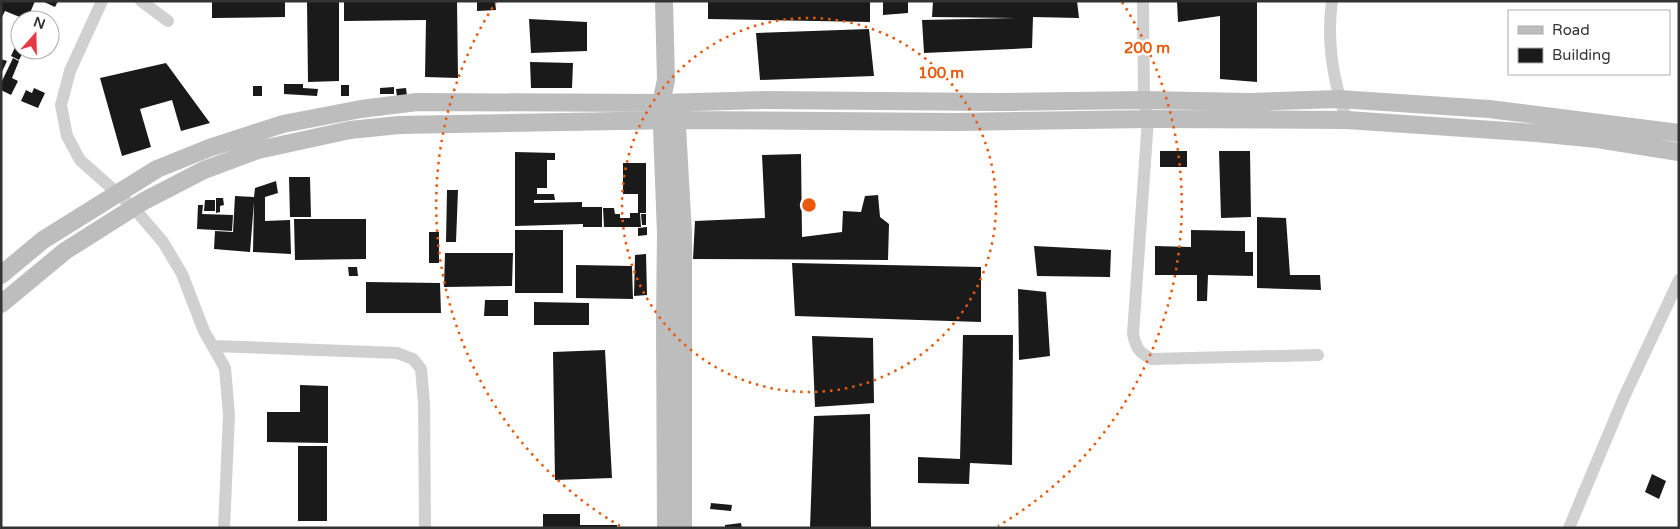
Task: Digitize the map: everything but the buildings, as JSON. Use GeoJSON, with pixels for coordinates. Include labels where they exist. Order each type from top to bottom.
{"type":"FeatureCollection","features":[{"type":"Feature","properties":{"kind":"street"},"geometry":{"type":"LineString","coordinates":[[102,1],[70,71],[61,105],[67,136],[80,160],[133,207],[163,242],[182,274],[204,331],[225,368],[229,406],[224,528]]}},
{"type":"Feature","properties":{"kind":"street"},"geometry":{"type":"LineString","coordinates":[[141,1],[168,21]]}},
{"type":"Feature","properties":{"kind":"street"},"geometry":{"type":"LineString","coordinates":[[664,1],[666,80],[675,233],[673,321],[675,450],[683,528]]}},
{"type":"Feature","properties":{"kind":"street"},"geometry":{"type":"LineString","coordinates":[[1143,1],[1144,100],[1148,119],[1133,334],[1136,348],[1140,354],[1152,359],[1318,355]]}},
{"type":"Feature","properties":{"kind":"street"},"geometry":{"type":"LineString","coordinates":[[1332,1],[1329,37],[1332,71],[1339,99],[1347,120]]}},
{"type":"Feature","properties":{"kind":"street"},"geometry":{"type":"LineString","coordinates":[[1,304],[65,251],[133,207],[204,170],[258,150],[350,130],[399,125],[669,111],[773,100],[995,102],[1144,100],[1250,102],[1339,99],[1489,109],[1679,133]]}},
{"type":"Feature","properties":{"kind":"street"},"geometry":{"type":"LineString","coordinates":[[1,275],[43,240],[157,169],[210,148],[283,124],[360,109],[417,102],[956,122],[1148,119],[1347,120],[1536,133],[1597,139],[1679,152]]}},
{"type":"Feature","properties":{"kind":"street"},"geometry":{"type":"LineString","coordinates":[[1569,528],[1624,397],[1679,280]]}},
{"type":"Feature","properties":{"kind":"street"},"geometry":{"type":"LineString","coordinates":[[214,346],[397,353],[413,359],[421,369],[424,403],[424,528]]}},
{"type":"Feature","properties":{"kind":"street"},"geometry":{"type":"LineString","coordinates":[[666,528],[675,450]]}}]}
